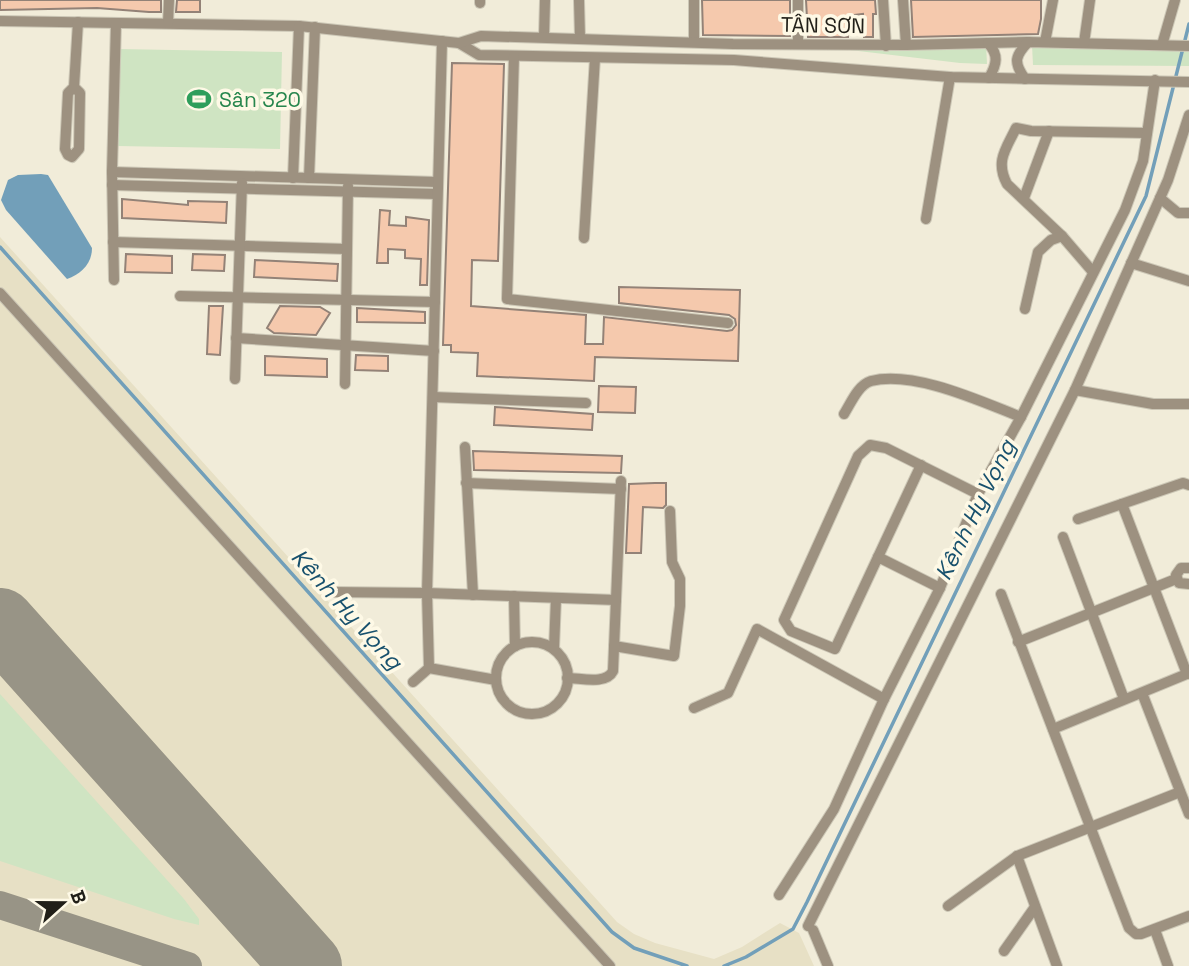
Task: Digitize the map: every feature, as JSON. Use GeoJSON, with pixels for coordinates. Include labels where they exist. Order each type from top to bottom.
{"type":"FeatureCollection","features":[{"type":"Feature","properties":{"kind":"street"},"geometry":{"type":"LineString","coordinates":[[168,23],[169,0]]}},
{"type":"Feature","properties":{"kind":"street"},"geometry":{"type":"LineString","coordinates":[[544,37],[545,0]]}},
{"type":"Feature","properties":{"kind":"street"},"geometry":{"type":"LineString","coordinates":[[579,0],[580,38]]}},
{"type":"Feature","properties":{"kind":"street"},"geometry":{"type":"LineString","coordinates":[[694,0],[699,42],[707,50],[704,59]]}},
{"type":"Feature","properties":{"kind":"street"},"geometry":{"type":"LineString","coordinates":[[798,0],[798,43]]}},
{"type":"Feature","properties":{"kind":"street"},"geometry":{"type":"LineString","coordinates":[[883,0],[886,46]]}},
{"type":"Feature","properties":{"kind":"street"},"geometry":{"type":"LineString","coordinates":[[903,0],[906,46]]}},
{"type":"Feature","properties":{"kind":"street"},"geometry":{"type":"LineString","coordinates":[[1045,42],[1053,0]]}},
{"type":"Feature","properties":{"kind":"street"},"geometry":{"type":"LineString","coordinates":[[1084,43],[1090,0]]}},
{"type":"Feature","properties":{"kind":"street"},"geometry":{"type":"LineString","coordinates":[[1162,45],[1175,0]]}},
{"type":"Feature","properties":{"kind":"street","name":"TÂN SƠN"},"geometry":{"type":"LineString","coordinates":[[0,21],[299,26],[458,43],[479,55],[734,60],[950,77],[1189,82]]}},
{"type":"Feature","properties":{"kind":"street"},"geometry":{"type":"LineString","coordinates":[[74,87],[80,93],[80,138],[79,149],[72,157],[65,149],[68,93],[74,87],[78,22]]}},
{"type":"Feature","properties":{"kind":"street"},"geometry":{"type":"LineString","coordinates":[[114,280],[112,172],[116,23]]}},
{"type":"Feature","properties":{"kind":"street"},"geometry":{"type":"LineString","coordinates":[[293,178],[299,26]]}},
{"type":"Feature","properties":{"kind":"street"},"geometry":{"type":"LineString","coordinates":[[309,178],[315,27]]}},
{"type":"Feature","properties":{"kind":"street","name":"TÂN SƠN"},"geometry":{"type":"LineString","coordinates":[[458,43],[481,36],[733,44],[906,46],[1045,42],[1189,46]]}},
{"type":"Feature","properties":{"kind":"street"},"geometry":{"type":"LineString","coordinates":[[429,668],[427,593],[442,41]]}},
{"type":"Feature","properties":{"kind":"street"},"geometry":{"type":"LineString","coordinates":[[1026,79],[1018,68],[1017,60],[1019,51],[1028,42]]}},
{"type":"Feature","properties":{"kind":"street"},"geometry":{"type":"LineString","coordinates":[[988,43],[994,49],[997,59],[989,78]]}},
{"type":"Feature","properties":{"kind":"street"},"geometry":{"type":"LineString","coordinates":[[733,44],[728,52],[734,60]]}},
{"type":"Feature","properties":{"kind":"street"},"geometry":{"type":"LineString","coordinates":[[514,56],[507,299],[728,323]]}},
{"type":"Feature","properties":{"kind":"street"},"geometry":{"type":"LineString","coordinates":[[584,238],[595,58]]}},
{"type":"Feature","properties":{"kind":"street"},"geometry":{"type":"LineString","coordinates":[[926,219],[950,77]]}},
{"type":"Feature","properties":{"kind":"street"},"geometry":{"type":"LineString","coordinates":[[779,895],[834,809],[884,699],[940,589],[978,494],[1021,417],[1125,210],[1143,161],[1157,81]]}},
{"type":"Feature","properties":{"kind":"street"},"geometry":{"type":"LineString","coordinates":[[828,966],[811,928],[1075,390],[1168,180],[1189,115]]}},
{"type":"Feature","properties":{"kind":"street"},"geometry":{"type":"LineString","coordinates":[[1094,272],[1062,236],[1007,184],[1001,173],[1000,160],[1016,128],[1031,131],[1147,133]]}},
{"type":"Feature","properties":{"kind":"street"},"geometry":{"type":"LineString","coordinates":[[1024,198],[1049,131]]}},
{"type":"Feature","properties":{"kind":"street"},"geometry":{"type":"LineString","coordinates":[[112,172],[437,182]]}},
{"type":"Feature","properties":{"kind":"street"},"geometry":{"type":"LineString","coordinates":[[235,379],[242,176]]}},
{"type":"Feature","properties":{"kind":"street"},"geometry":{"type":"LineString","coordinates":[[345,384],[348,179]]}},
{"type":"Feature","properties":{"kind":"street"},"geometry":{"type":"LineString","coordinates":[[113,185],[437,194]]}},
{"type":"Feature","properties":{"kind":"street"},"geometry":{"type":"LineString","coordinates":[[1160,198],[1178,213],[1189,213]]}},
{"type":"Feature","properties":{"kind":"street"},"geometry":{"type":"LineString","coordinates":[[1025,309],[1038,252],[1051,240],[1062,236]]}},
{"type":"Feature","properties":{"kind":"street"},"geometry":{"type":"LineString","coordinates":[[113,242],[347,249]]}},
{"type":"Feature","properties":{"kind":"street"},"geometry":{"type":"LineString","coordinates":[[1131,263],[1189,281]]}},
{"type":"Feature","properties":{"kind":"street"},"geometry":{"type":"LineString","coordinates":[[0,293],[610,966]]}},
{"type":"Feature","properties":{"kind":"street"},"geometry":{"type":"LineString","coordinates":[[180,296],[435,302]]}},
{"type":"Feature","properties":{"kind":"street"},"geometry":{"type":"LineString","coordinates":[[236,338],[434,351]]}},
{"type":"Feature","properties":{"kind":"street"},"geometry":{"type":"LineString","coordinates":[[844,414],[860,388],[870,382],[897,380],[942,387],[1021,417]]}},
{"type":"Feature","properties":{"kind":"street"},"geometry":{"type":"LineString","coordinates":[[1075,390],[1153,404],[1189,404]]}},
{"type":"Feature","properties":{"kind":"street"},"geometry":{"type":"LineString","coordinates":[[433,397],[586,403]]}},
{"type":"Feature","properties":{"kind":"street"},"geometry":{"type":"LineString","coordinates":[[921,465],[835,649],[791,631],[784,620],[858,456],[870,446],[886,448],[921,465],[978,494]]}},
{"type":"Feature","properties":{"kind":"street"},"geometry":{"type":"LineString","coordinates":[[465,447],[472,595]]}},
{"type":"Feature","properties":{"kind":"street"},"geometry":{"type":"LineString","coordinates":[[466,483],[621,485],[611,676],[605,680],[567,677]]}},
{"type":"Feature","properties":{"kind":"street"},"geometry":{"type":"LineString","coordinates":[[1078,519],[1183,483],[1189,485]]}},
{"type":"Feature","properties":{"kind":"street"},"geometry":{"type":"LineString","coordinates":[[1053,729],[1188,673],[1122,504]]}},
{"type":"Feature","properties":{"kind":"street"},"geometry":{"type":"LineString","coordinates":[[614,646],[674,656],[680,579],[672,562],[670,512]]}},
{"type":"Feature","properties":{"kind":"street"},"geometry":{"type":"LineString","coordinates":[[1063,537],[1125,699]]}},
{"type":"Feature","properties":{"kind":"street"},"geometry":{"type":"LineString","coordinates":[[877,557],[940,589]]}},
{"type":"Feature","properties":{"kind":"street"},"geometry":{"type":"LineString","coordinates":[[1176,579],[1178,569],[1189,568]]}},
{"type":"Feature","properties":{"kind":"street"},"geometry":{"type":"LineString","coordinates":[[1018,642],[1176,579]]}},
{"type":"Feature","properties":{"kind":"street"},"geometry":{"type":"LineString","coordinates":[[1176,579],[1182,584],[1189,584]]}},
{"type":"Feature","properties":{"kind":"street"},"geometry":{"type":"LineString","coordinates":[[331,592],[616,600]]}},
{"type":"Feature","properties":{"kind":"street"},"geometry":{"type":"LineString","coordinates":[[1000,594],[1129,928],[1136,934],[1141,934],[1189,916]]}},
{"type":"Feature","properties":{"kind":"street"},"geometry":{"type":"LineString","coordinates":[[514,596],[515,646]]}},
{"type":"Feature","properties":{"kind":"street"},"geometry":{"type":"LineString","coordinates":[[554,649],[556,598]]}},
{"type":"Feature","properties":{"kind":"street"},"geometry":{"type":"LineString","coordinates":[[694,708],[728,694],[757,629],[884,699]]}},
{"type":"Feature","properties":{"kind":"street"},"geometry":{"type":"LineString","coordinates":[[532,641],[544,643],[554,649],[562,658],[567,677],[565,693],[558,702],[549,710],[537,714],[514,709],[505,702],[498,692],[496,680],[502,657],[515,646],[532,641]]}},
{"type":"Feature","properties":{"kind":"street"},"geometry":{"type":"LineString","coordinates":[[429,668],[496,680]]}},
{"type":"Feature","properties":{"kind":"street"},"geometry":{"type":"LineString","coordinates":[[413,682],[429,668]]}},
{"type":"Feature","properties":{"kind":"street"},"geometry":{"type":"LineString","coordinates":[[1142,693],[1189,814]]}},
{"type":"Feature","properties":{"kind":"street"},"geometry":{"type":"LineString","coordinates":[[948,906],[1017,856],[1180,792]]}},
{"type":"Feature","properties":{"kind":"street"},"geometry":{"type":"LineString","coordinates":[[1017,856],[1057,966]]}},
{"type":"Feature","properties":{"kind":"street"},"geometry":{"type":"LineString","coordinates":[[1004,951],[1035,907]]}},
{"type":"Feature","properties":{"kind":"street"},"geometry":{"type":"LineString","coordinates":[[1155,930],[1168,966]]}},
{"type":"Feature","properties":{"kind":"shaded area"},"geometry":{"type":"Polygon","coordinates":[[[0,237],[617,922],[634,934],[655,943],[714,959],[742,947],[780,923],[799,933],[814,966],[0,966],[0,237]]]}},
{"type":"Feature","properties":{"kind":"green space"},"geometry":{"type":"Polygon","coordinates":[[[986,44],[987,64],[816,46],[986,44]]]}},
{"type":"Feature","properties":{"kind":"green space"},"geometry":{"type":"Polygon","coordinates":[[[1032,45],[1189,48],[1189,66],[1033,65],[1032,45]]]}},
{"type":"Feature","properties":{"kind":"green space","name":"Sân 320"},"geometry":{"type":"Polygon","coordinates":[[[118,49],[282,52],[280,149],[117,146],[118,49]]]}},
{"type":"Feature","properties":{"kind":"green space"},"geometry":{"type":"Polygon","coordinates":[[[0,694],[184,899],[199,919],[199,925],[0,861],[0,694]]]}},
{"type":"Feature","properties":{"kind":"water"},"geometry":{"type":"Polygon","coordinates":[[[18,175],[48,175],[92,248],[85,268],[67,279],[6,210],[1,200],[8,180],[18,175]]]}},
{"type":"Feature","properties":{"kind":"building"},"geometry":{"type":"Polygon","coordinates":[[[0,0],[161,0],[161,12],[97,8],[0,10],[0,0]]]}},
{"type":"Feature","properties":{"kind":"building"},"geometry":{"type":"Polygon","coordinates":[[[177,0],[200,0],[200,12],[176,12],[177,0]]]}},
{"type":"Feature","properties":{"kind":"building"},"geometry":{"type":"Polygon","coordinates":[[[702,0],[790,0],[790,36],[703,35],[702,0]]]}},
{"type":"Feature","properties":{"kind":"building"},"geometry":{"type":"Polygon","coordinates":[[[806,0],[875,0],[873,37],[864,37],[863,14],[847,16],[848,37],[808,37],[806,0]]]}},
{"type":"Feature","properties":{"kind":"building"},"geometry":{"type":"Polygon","coordinates":[[[911,0],[1041,0],[1038,34],[913,37],[911,0]]]}},
{"type":"Feature","properties":{"kind":"building"},"geometry":{"type":"Polygon","coordinates":[[[452,63],[504,64],[498,261],[472,260],[471,306],[586,315],[585,344],[603,344],[604,317],[727,331],[736,325],[735,319],[729,315],[619,303],[619,287],[740,290],[738,361],[595,357],[594,381],[477,376],[478,353],[451,352],[451,345],[443,345],[452,63]]]}},
{"type":"Feature","properties":{"kind":"building"},"geometry":{"type":"Polygon","coordinates":[[[122,199],[188,205],[188,201],[227,202],[226,223],[122,218],[122,199]]]}},
{"type":"Feature","properties":{"kind":"building"},"geometry":{"type":"Polygon","coordinates":[[[380,210],[390,211],[389,225],[406,226],[406,217],[429,220],[427,285],[420,285],[421,259],[405,258],[405,250],[388,249],[388,263],[377,263],[380,210]]]}},
{"type":"Feature","properties":{"kind":"building"},"geometry":{"type":"Polygon","coordinates":[[[126,254],[172,256],[172,273],[125,272],[126,254]]]}},
{"type":"Feature","properties":{"kind":"building"},"geometry":{"type":"Polygon","coordinates":[[[193,254],[225,255],[224,271],[192,270],[193,254]]]}},
{"type":"Feature","properties":{"kind":"building"},"geometry":{"type":"Polygon","coordinates":[[[255,260],[338,264],[337,281],[254,277],[255,260]]]}},
{"type":"Feature","properties":{"kind":"building"},"geometry":{"type":"Polygon","coordinates":[[[209,306],[223,306],[220,355],[207,354],[209,306]]]}},
{"type":"Feature","properties":{"kind":"building"},"geometry":{"type":"Polygon","coordinates":[[[280,306],[320,307],[330,313],[316,335],[274,333],[267,328],[280,306]]]}},
{"type":"Feature","properties":{"kind":"building"},"geometry":{"type":"Polygon","coordinates":[[[357,308],[425,312],[425,323],[357,322],[357,308]]]}},
{"type":"Feature","properties":{"kind":"building"},"geometry":{"type":"Polygon","coordinates":[[[356,355],[388,356],[388,371],[355,370],[356,355]]]}},
{"type":"Feature","properties":{"kind":"building"},"geometry":{"type":"Polygon","coordinates":[[[265,356],[327,359],[327,377],[265,375],[265,356]]]}},
{"type":"Feature","properties":{"kind":"building"},"geometry":{"type":"Polygon","coordinates":[[[599,386],[636,387],[635,413],[598,412],[599,386]]]}},
{"type":"Feature","properties":{"kind":"building"},"geometry":{"type":"Polygon","coordinates":[[[495,407],[593,414],[592,430],[494,425],[495,407]]]}},
{"type":"Feature","properties":{"kind":"building"},"geometry":{"type":"Polygon","coordinates":[[[473,451],[622,456],[621,473],[474,470],[473,451]]]}},
{"type":"Feature","properties":{"kind":"building"},"geometry":{"type":"Polygon","coordinates":[[[666,483],[666,505],[663,508],[643,507],[641,553],[626,553],[629,484],[666,483]]]}},
{"type":"Feature","properties":{"kind":"waterway","name":"Kênh Hy Vọng"},"geometry":{"type":"LineString","coordinates":[[724,966],[746,957],[793,929],[807,902],[1146,196],[1189,24]]}},
{"type":"Feature","properties":{"kind":"waterway","name":"Kênh Hy Vọng"},"geometry":{"type":"LineString","coordinates":[[0,247],[612,932],[634,948],[687,966]]}},
{"type":"Feature","properties":{"kind":"taxiway"},"geometry":{"type":"LineString","coordinates":[[0,905],[188,966]]}},
{"type":"Feature","properties":{"kind":"runway"},"geometry":{"type":"LineString","coordinates":[[0,623],[307,966]]}},
{"type":"Feature","properties":{"kind":"place","name":"Sân 320"},"geometry":{"type":"Point","coordinates":[199,99]}}]}
